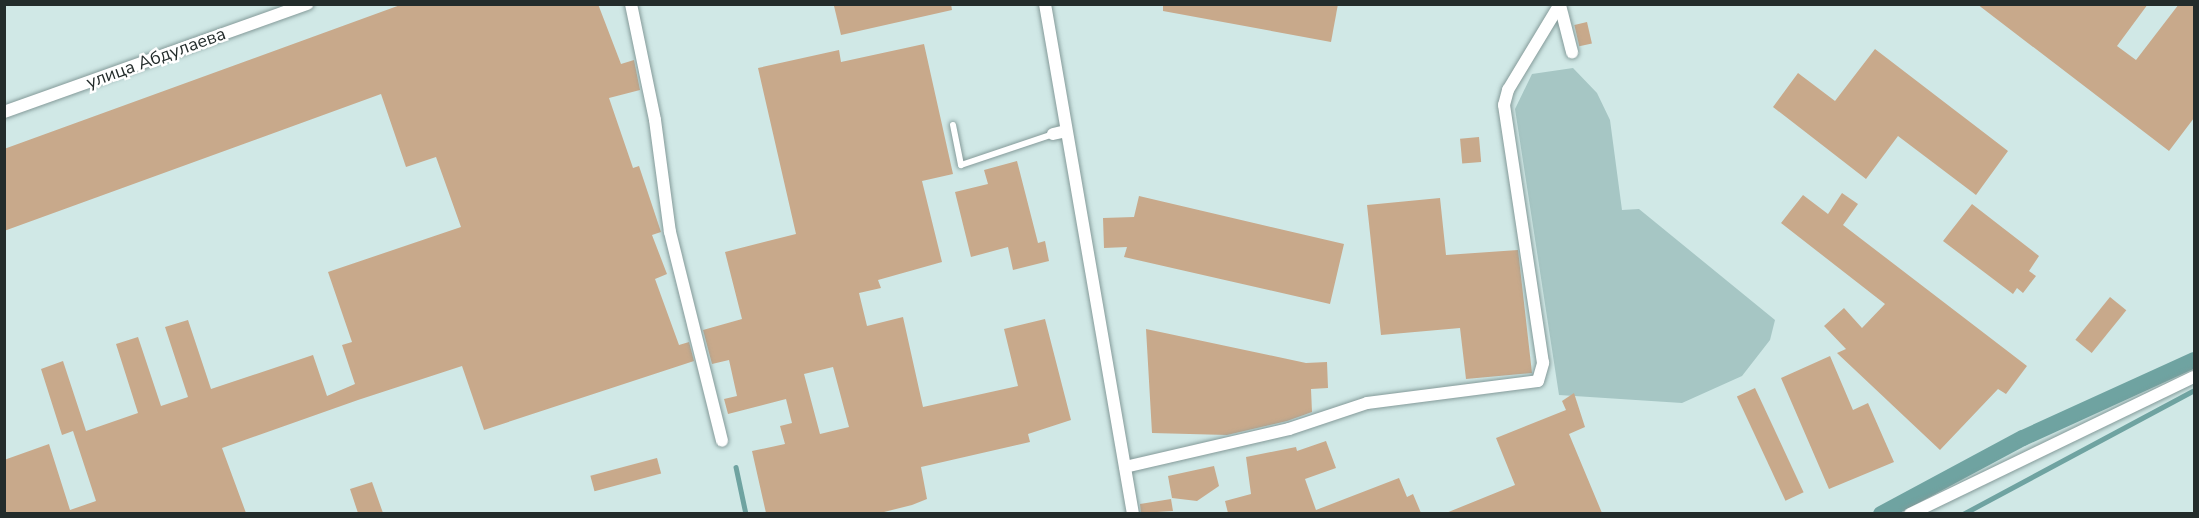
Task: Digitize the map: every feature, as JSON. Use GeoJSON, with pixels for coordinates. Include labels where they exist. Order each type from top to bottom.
{"type":"FeatureCollection","features":[{"type":"Feature","properties":{"kind":"street","name":"улица Абдулаева"},"geometry":{"type":"LineString","coordinates":[[4,112],[307,4]]}},
{"type":"Feature","properties":{"kind":"street"},"geometry":{"type":"LineString","coordinates":[[631,4],[655,120],[670,232],[722,441]]}},
{"type":"Feature","properties":{"kind":"street"},"geometry":{"type":"LineString","coordinates":[[1045,4],[1133,513]]}},
{"type":"Feature","properties":{"kind":"street"},"geometry":{"type":"LineString","coordinates":[[1125,467],[1289,429],[1368,403],[1538,381],[1543,363],[1526,240],[1504,123],[1504,105],[1508,90],[1560,5]]}},
{"type":"Feature","properties":{"kind":"street"},"geometry":{"type":"LineString","coordinates":[[1560,5],[1572,52]]}},
{"type":"Feature","properties":{"kind":"street"},"geometry":{"type":"LineString","coordinates":[[1053,134],[1066,131]]}},
{"type":"Feature","properties":{"kind":"street"},"geometry":{"type":"LineString","coordinates":[[1910,513],[2194,377]]}},
{"type":"Feature","properties":{"kind":"lane"},"geometry":{"type":"LineString","coordinates":[[953,125],[961,165],[1053,134]]}},
{"type":"Feature","properties":{"kind":"shaded area"},"geometry":{"type":"Polygon","coordinates":[[[1573,68],[1597,93],[1610,120],[1622,210],[1639,209],[1775,320],[1770,340],[1742,376],[1682,403],[1559,395],[1515,109],[1532,74],[1573,68]]]}},
{"type":"Feature","properties":{"kind":"building"},"geometry":{"type":"Polygon","coordinates":[[[403,4],[598,4],[621,64],[634,60],[640,90],[609,98],[633,168],[639,166],[661,232],[652,235],[667,274],[655,279],[679,345],[689,342],[694,361],[484,430],[462,366],[358,400],[222,448],[246,513],[4,513],[4,460],[49,444],[70,510],[96,501],[73,431],[62,435],[41,369],[63,361],[86,431],[138,413],[116,344],[138,337],[161,406],[188,397],[165,327],[188,320],[211,389],[313,355],[327,396],[355,384],[342,345],[352,342],[328,272],[461,227],[436,157],[406,167],[381,94],[4,231],[4,149],[403,4]]]}},
{"type":"Feature","properties":{"kind":"building"},"geometry":{"type":"Polygon","coordinates":[[[842,4],[951,4],[952,10],[841,35],[834,6],[842,4]]]}},
{"type":"Feature","properties":{"kind":"building"},"geometry":{"type":"Polygon","coordinates":[[[1163,4],[1338,4],[1331,42],[1163,11],[1163,4]]]}},
{"type":"Feature","properties":{"kind":"building"},"geometry":{"type":"Polygon","coordinates":[[[1977,4],[2148,4],[2117,46],[2136,60],[2179,4],[2194,4],[2194,118],[2169,151],[1977,4]]]}},
{"type":"Feature","properties":{"kind":"building"},"geometry":{"type":"Polygon","coordinates":[[[1587,22],[1592,43],[1579,46],[1574,25],[1587,22]]]}},
{"type":"Feature","properties":{"kind":"building"},"geometry":{"type":"Polygon","coordinates":[[[924,44],[953,174],[922,181],[942,262],[878,280],[881,288],[859,293],[867,326],[903,317],[923,407],[1018,386],[1004,329],[1045,319],[1071,420],[1028,434],[1030,442],[921,467],[927,499],[912,505],[880,513],[766,513],[752,451],[785,444],[780,426],[792,423],[786,399],[728,414],[724,399],[737,396],[729,360],[712,364],[703,330],[742,319],[725,252],[796,234],[758,68],[839,50],[841,62],[924,44]],[[833,367],[804,374],[820,434],[849,427],[833,367]]]}},
{"type":"Feature","properties":{"kind":"building"},"geometry":{"type":"Polygon","coordinates":[[[1875,49],[2008,151],[1976,195],[1898,136],[1866,179],[1773,107],[1798,73],[1835,101],[1875,49]]]}},
{"type":"Feature","properties":{"kind":"building"},"geometry":{"type":"Polygon","coordinates":[[[1479,137],[1481,162],[1462,164],[1460,139],[1479,137]]]}},
{"type":"Feature","properties":{"kind":"building"},"geometry":{"type":"Polygon","coordinates":[[[1017,161],[1038,243],[1045,241],[1049,261],[1013,270],[1008,247],[971,257],[955,192],[988,184],[984,170],[1017,161]]]}},
{"type":"Feature","properties":{"kind":"building"},"geometry":{"type":"Polygon","coordinates":[[[1842,193],[1858,204],[1843,225],[2027,366],[2006,394],[1998,389],[1940,450],[1837,353],[1846,349],[1824,326],[1844,308],[1862,328],[1885,304],[1781,223],[1803,195],[1828,214],[1842,193]]]}},
{"type":"Feature","properties":{"kind":"building"},"geometry":{"type":"Polygon","coordinates":[[[1139,196],[1344,244],[1330,304],[1124,257],[1127,247],[1104,248],[1103,218],[1134,217],[1139,196]]]}},
{"type":"Feature","properties":{"kind":"building"},"geometry":{"type":"Polygon","coordinates":[[[1440,198],[1446,255],[1518,250],[1532,373],[1466,379],[1460,328],[1381,335],[1367,205],[1440,198]]]}},
{"type":"Feature","properties":{"kind":"building"},"geometry":{"type":"Polygon","coordinates":[[[1972,204],[2039,256],[2029,271],[2036,276],[2023,293],[2017,288],[2013,294],[1943,241],[1972,204]]]}},
{"type":"Feature","properties":{"kind":"building"},"geometry":{"type":"Polygon","coordinates":[[[2110,297],[2126,310],[2092,353],[2075,340],[2110,297]]]}},
{"type":"Feature","properties":{"kind":"building"},"geometry":{"type":"Polygon","coordinates":[[[1146,329],[1306,363],[1327,362],[1328,388],[1311,389],[1312,412],[1287,421],[1227,435],[1152,433],[1146,329]]]}},
{"type":"Feature","properties":{"kind":"building"},"geometry":{"type":"Polygon","coordinates":[[[1830,356],[1853,410],[1868,403],[1894,462],[1829,489],[1781,378],[1830,356]]]}},
{"type":"Feature","properties":{"kind":"building"},"geometry":{"type":"Polygon","coordinates":[[[1755,388],[1804,492],[1785,501],[1737,396],[1755,388]]]}},
{"type":"Feature","properties":{"kind":"building"},"geometry":{"type":"Polygon","coordinates":[[[1574,393],[1585,427],[1569,434],[1602,513],[1446,513],[1515,485],[1496,438],[1566,410],[1562,401],[1574,393]]]}},
{"type":"Feature","properties":{"kind":"building"},"geometry":{"type":"Polygon","coordinates":[[[1326,441],[1336,468],[1305,479],[1316,510],[1399,478],[1407,497],[1413,494],[1421,513],[1228,513],[1225,501],[1251,494],[1246,457],[1296,447],[1297,451],[1326,441]]]}},
{"type":"Feature","properties":{"kind":"building"},"geometry":{"type":"Polygon","coordinates":[[[657,458],[661,473],[594,491],[590,476],[657,458]]]}},
{"type":"Feature","properties":{"kind":"building"},"geometry":{"type":"Polygon","coordinates":[[[1214,466],[1219,486],[1197,501],[1172,498],[1168,476],[1214,466]]]}},
{"type":"Feature","properties":{"kind":"building"},"geometry":{"type":"Polygon","coordinates":[[[372,482],[383,513],[358,513],[350,489],[372,482]]]}},
{"type":"Feature","properties":{"kind":"building"},"geometry":{"type":"Polygon","coordinates":[[[1171,499],[1173,511],[1141,513],[1140,504],[1171,499]]]}},
{"type":"Feature","properties":{"kind":"waterway"},"geometry":{"type":"LineString","coordinates":[[1881,514],[2023,438],[2194,360]]}},
{"type":"Feature","properties":{"kind":"waterway"},"geometry":{"type":"LineString","coordinates":[[1963,514],[2194,390]]}},
{"type":"Feature","properties":{"kind":"waterway"},"geometry":{"type":"LineString","coordinates":[[736,467],[746,514]]}}]}
